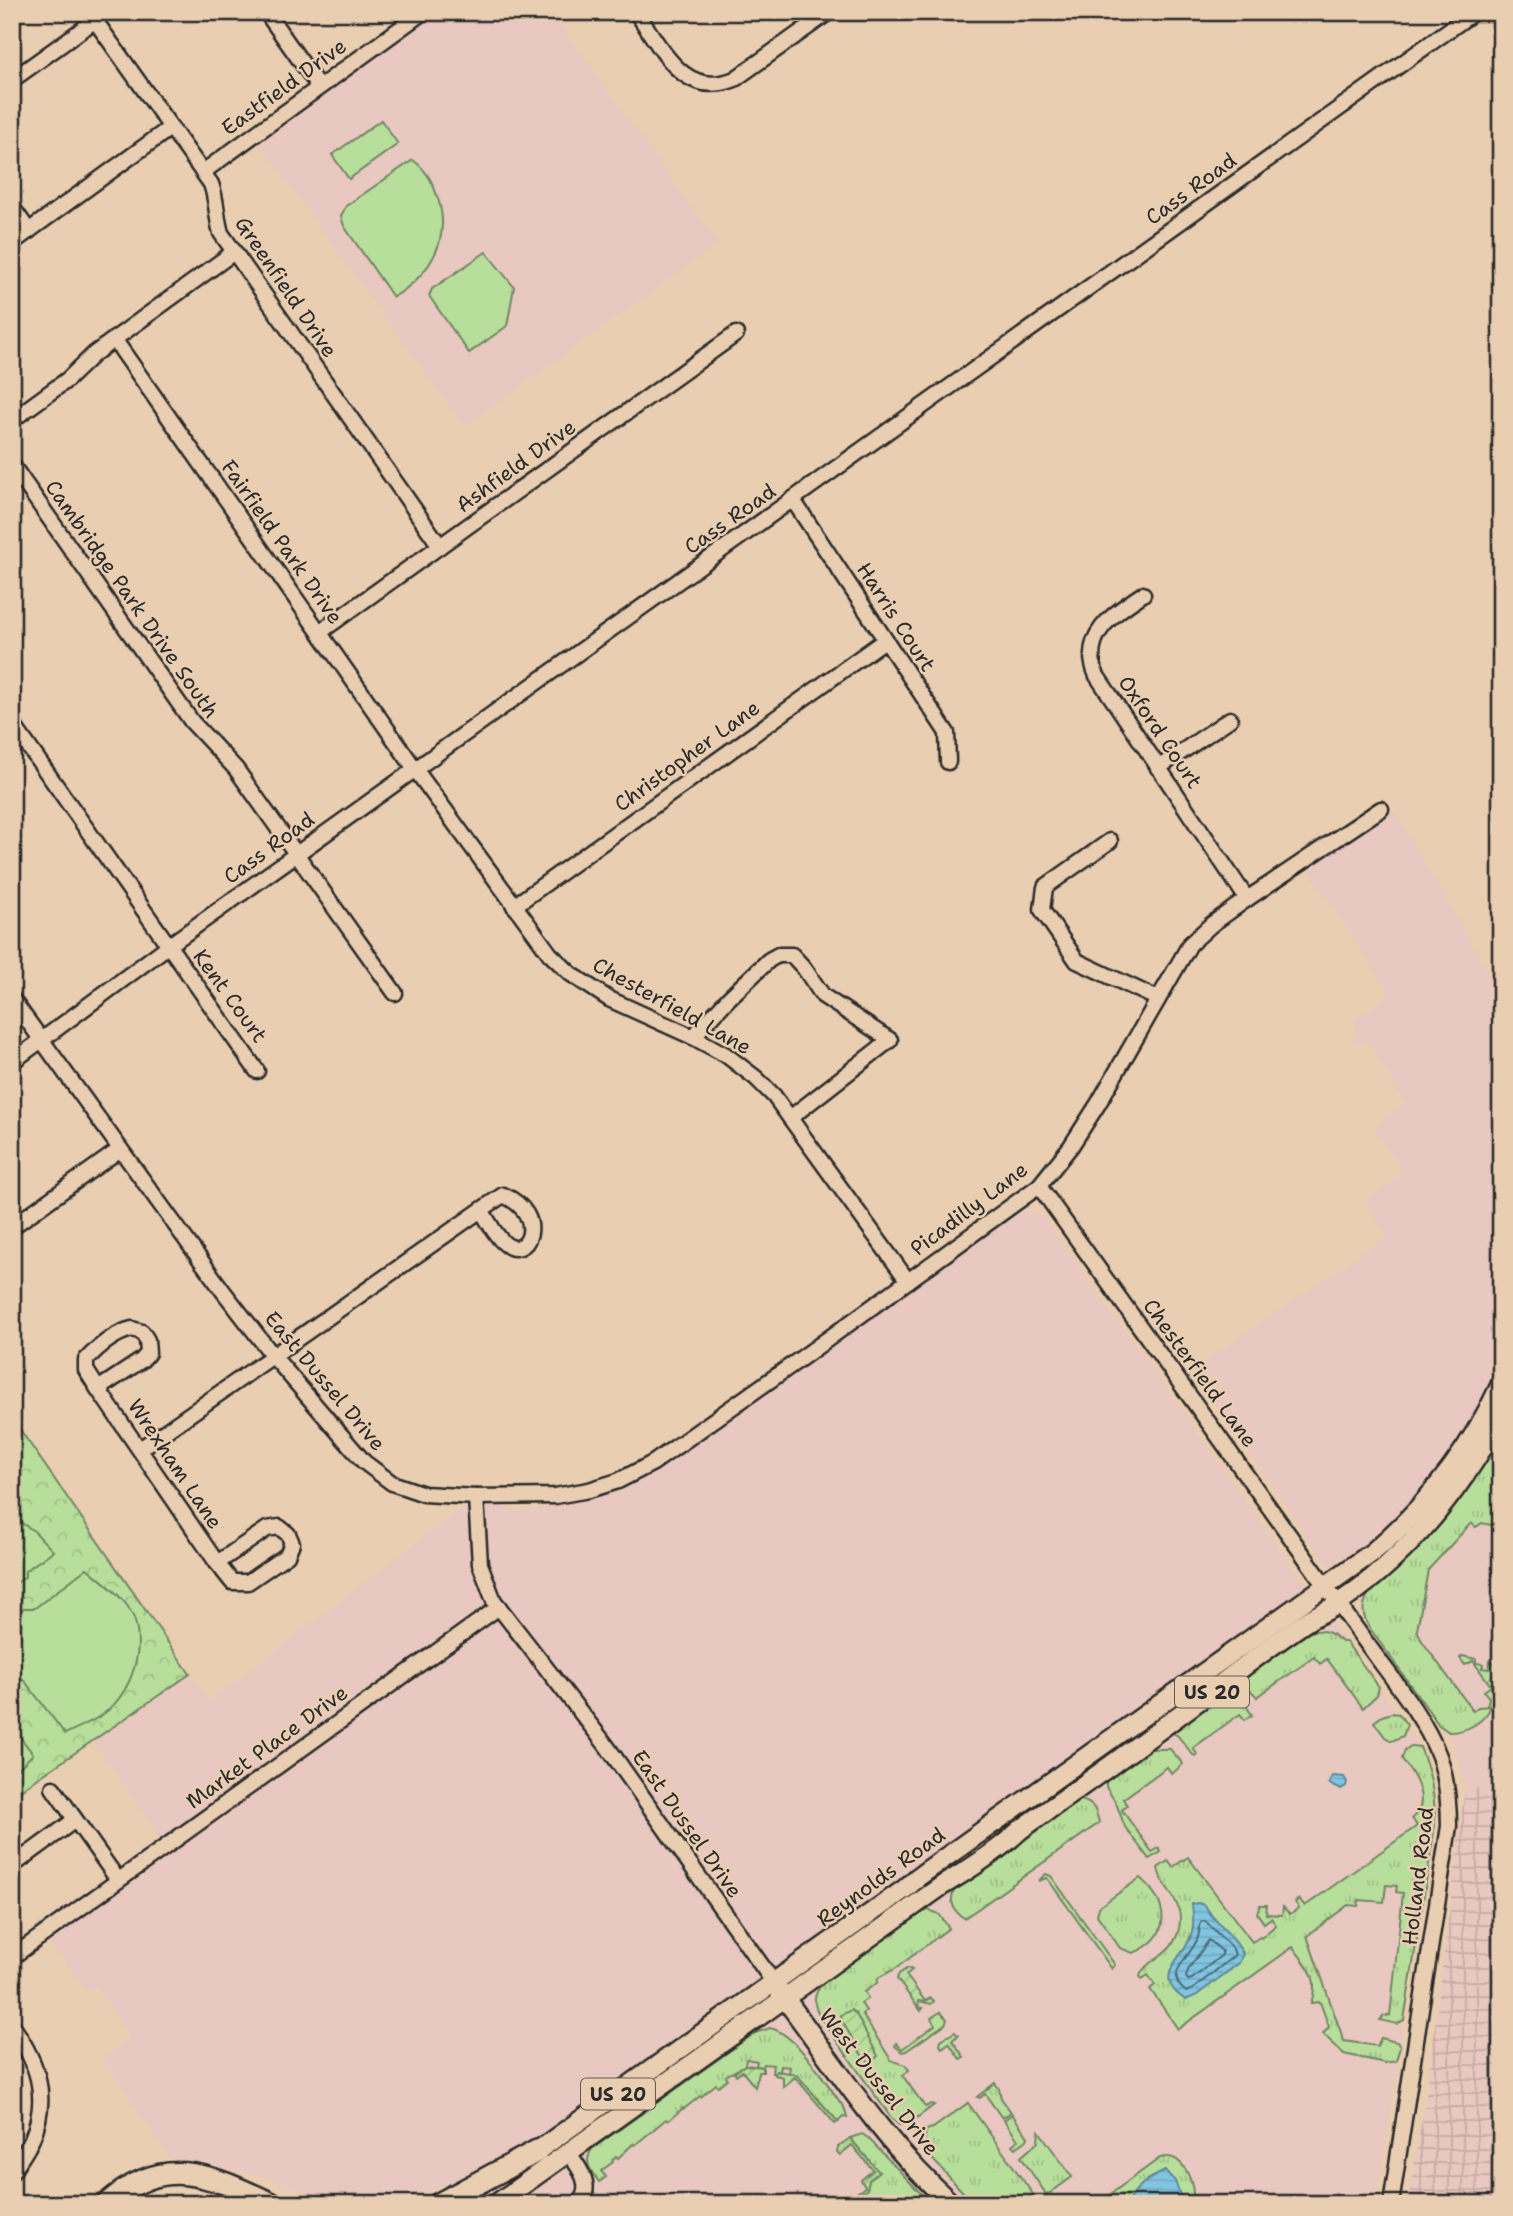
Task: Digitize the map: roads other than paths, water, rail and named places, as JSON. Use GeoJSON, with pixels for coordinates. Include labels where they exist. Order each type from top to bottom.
{"type":"FeatureCollection","features":[{"type":"Feature","properties":{"kind":"highway"},"geometry":{"type":"LineString","coordinates":[[439,2204],[537,2151]]}},
{"type":"Feature","properties":{"kind":"highway"},"geometry":{"type":"LineString","coordinates":[[107,2204],[117,2195],[153,2176],[186,2173],[223,2182],[272,2204]]}},
{"type":"Feature","properties":{"kind":"highway"},"geometry":{"type":"LineString","coordinates":[[118,2204],[133,2193],[152,2185],[189,2180],[225,2191],[243,2204]]}},
{"type":"Feature","properties":{"kind":"main road","name":"US 20"},"geometry":{"type":"LineString","coordinates":[[1326,1586],[1373,1552],[1421,1506],[1463,1452],[1501,1384]]}},
{"type":"Feature","properties":{"kind":"main road","name":"US 20"},"geometry":{"type":"LineString","coordinates":[[1339,1603],[1390,1561],[1434,1515],[1474,1461],[1501,1416]]}},
{"type":"Feature","properties":{"kind":"main road","name":"Reynolds Road"},"geometry":{"type":"LineString","coordinates":[[496,2204],[779,1991],[918,1877],[1326,1586]]}},
{"type":"Feature","properties":{"kind":"main road","name":"Reynolds Road"},"geometry":{"type":"LineString","coordinates":[[463,2204],[537,2151],[985,1858],[1020,1829],[1259,1656],[1311,1619],[1339,1603]]}},
{"type":"Feature","properties":{"kind":"main road","name":"West Dussel Drive"},"geometry":{"type":"LineString","coordinates":[[779,1991],[882,2128],[934,2188],[952,2204]]}},
{"type":"Feature","properties":{"kind":"street"},"geometry":{"type":"LineString","coordinates":[[266,12],[319,87]]}},
{"type":"Feature","properties":{"kind":"street","name":"Eastfield Drive"},"geometry":{"type":"LineString","coordinates":[[203,172],[423,12]]}},
{"type":"Feature","properties":{"kind":"street"},"geometry":{"type":"LineString","coordinates":[[636,12],[680,72],[702,85],[724,84],[735,79],[830,12]]}},
{"type":"Feature","properties":{"kind":"street","name":"Cass Road"},"geometry":{"type":"LineString","coordinates":[[12,1062],[168,946],[1474,12]]}},
{"type":"Feature","properties":{"kind":"street"},"geometry":{"type":"LineString","coordinates":[[12,80],[91,16]]}},
{"type":"Feature","properties":{"kind":"street","name":"Greenfield Drive"},"geometry":{"type":"LineString","coordinates":[[91,16],[203,172],[214,191],[220,233],[440,546]]}},
{"type":"Feature","properties":{"kind":"street"},"geometry":{"type":"LineString","coordinates":[[12,243],[170,128]]}},
{"type":"Feature","properties":{"kind":"street"},"geometry":{"type":"LineString","coordinates":[[12,207],[29,231]]}},
{"type":"Feature","properties":{"kind":"street"},"geometry":{"type":"LineString","coordinates":[[12,420],[68,380],[114,338],[234,253]]}},
{"type":"Feature","properties":{"kind":"street","name":"Ashfield Drive"},"geometry":{"type":"LineString","coordinates":[[320,632],[736,334]]}},
{"type":"Feature","properties":{"kind":"street","name":"Fairfield Park Drive"},"geometry":{"type":"LineString","coordinates":[[114,338],[415,769]]}},
{"type":"Feature","properties":{"kind":"street","name":"Cambridge Park Drive South"},"geometry":{"type":"LineString","coordinates":[[12,465],[192,722],[236,769],[395,992]]}},
{"type":"Feature","properties":{"kind":"street","name":"Harris Court"},"geometry":{"type":"LineString","coordinates":[[793,500],[947,733],[948,762]]}},
{"type":"Feature","properties":{"kind":"street","name":"Oxford Court"},"geometry":{"type":"LineString","coordinates":[[1143,594],[1099,631],[1091,655],[1097,676],[1247,899]]}},
{"type":"Feature","properties":{"kind":"street","name":"Christopher Lane"},"geometry":{"type":"LineString","coordinates":[[514,906],[885,640]]}},
{"type":"Feature","properties":{"kind":"street"},"geometry":{"type":"LineString","coordinates":[[1158,768],[1230,719]]}},
{"type":"Feature","properties":{"kind":"street","name":"Kent Court"},"geometry":{"type":"LineString","coordinates":[[12,723],[257,1070]]}},
{"type":"Feature","properties":{"kind":"street","name":"Chesterfield Lane"},"geometry":{"type":"LineString","coordinates":[[415,769],[550,954],[591,988],[726,1055],[774,1096],[908,1281]]}},
{"type":"Feature","properties":{"kind":"street","name":"Picadilly Lane"},"geometry":{"type":"LineString","coordinates":[[476,1497],[555,1496],[589,1490],[634,1474],[676,1447],[1039,1186],[1071,1146],[1098,1104],[1189,944],[1247,899],[1381,809]]}},
{"type":"Feature","properties":{"kind":"street"},"geometry":{"type":"LineString","coordinates":[[1110,841],[1045,887],[1042,909],[1077,961],[1158,999]]}},
{"type":"Feature","properties":{"kind":"street"},"geometry":{"type":"LineString","coordinates":[[693,1037],[769,960],[778,955],[792,955],[823,996],[890,1040],[790,1118]]}},
{"type":"Feature","properties":{"kind":"street","name":"East Dussel Drive"},"geometry":{"type":"LineString","coordinates":[[12,999],[119,1150],[274,1357],[355,1452],[379,1476],[399,1486],[424,1494],[476,1497],[480,1564],[484,1581],[499,1607],[606,1745],[779,1991]]}},
{"type":"Feature","properties":{"kind":"street"},"geometry":{"type":"LineString","coordinates":[[12,1227],[119,1150]]}},
{"type":"Feature","properties":{"kind":"street","name":"Chesterfield Lane"},"geometry":{"type":"LineString","coordinates":[[1039,1186],[1326,1586]]}},
{"type":"Feature","properties":{"kind":"street"},"geometry":{"type":"LineString","coordinates":[[140,1449],[481,1210]]}},
{"type":"Feature","properties":{"kind":"street","name":"Wrexham Lane"},"geometry":{"type":"LineString","coordinates":[[98,1389],[142,1360],[148,1353],[147,1340],[142,1332],[132,1329],[123,1331],[86,1360],[86,1370],[98,1389],[217,1563],[232,1582],[248,1582],[287,1555],[292,1544],[288,1534],[279,1527],[267,1529],[217,1563]]}},
{"type":"Feature","properties":{"kind":"street","name":"Holland Road"},"geometry":{"type":"LineString","coordinates":[[1326,1586],[1432,1740],[1440,1757],[1449,1800],[1449,1826],[1391,2204]]}},
{"type":"Feature","properties":{"kind":"street","name":"Market Place Drive"},"geometry":{"type":"LineString","coordinates":[[12,1958],[499,1607]]}},
{"type":"Feature","properties":{"kind":"street"},"geometry":{"type":"LineString","coordinates":[[53,1788],[118,1880]]}},
{"type":"Feature","properties":{"kind":"street"},"geometry":{"type":"LineString","coordinates":[[12,1866],[75,1820]]}},
{"type":"Feature","properties":{"kind":"street"},"geometry":{"type":"LineString","coordinates":[[12,2025],[30,2051],[41,2082],[39,2111],[32,2138],[12,2172]]}},
{"type":"Feature","properties":{"kind":"street"},"geometry":{"type":"LineString","coordinates":[[568,2152],[586,2182],[582,2200],[577,2204]]}},
{"type":"Feature","properties":{"kind":"water"},"geometry":{"type":"Polygon","coordinates":[[[1332,1776],[1344,1777],[1346,1786],[1341,1789],[1334,1787],[1329,1783],[1332,1776]]]}},
{"type":"Feature","properties":{"kind":"water"},"geometry":{"type":"Polygon","coordinates":[[[1192,1904],[1205,1905],[1243,1954],[1239,1963],[1197,1995],[1186,2000],[1170,1984],[1169,1977],[1192,1934],[1192,1904]]]}},
{"type":"Feature","properties":{"kind":"water"},"geometry":{"type":"Polygon","coordinates":[[[1165,2171],[1175,2181],[1182,2201],[1180,2204],[1128,2204],[1138,2188],[1165,2171]]]}}]}
